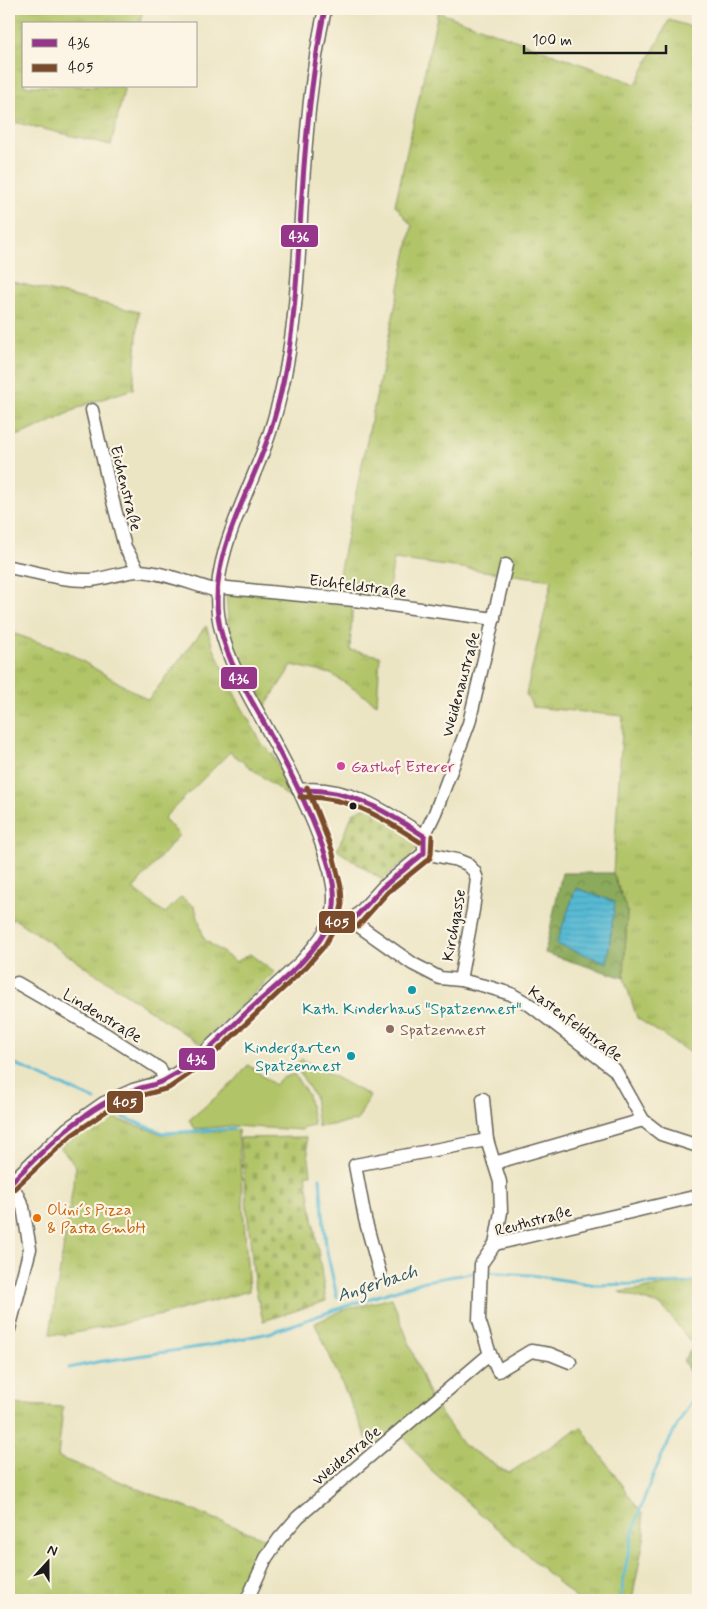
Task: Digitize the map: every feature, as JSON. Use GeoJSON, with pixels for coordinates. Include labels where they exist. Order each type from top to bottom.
{"type":"FeatureCollection","features":[{"type":"Feature","properties":{"kind":"street"},"geometry":{"type":"LineString","coordinates":[[9,1329],[30,1250],[23,1207],[10,1183],[67,1130],[104,1103],[133,1090],[166,1081],[196,1060],[301,962],[317,944],[332,916],[331,874],[319,836],[300,790],[232,660],[223,637],[218,614],[217,589],[224,549],[270,432],[288,363],[300,262],[302,196],[312,80],[325,9]]}},
{"type":"Feature","properties":{"kind":"street","name":"Eichenstraße"},"geometry":{"type":"LineString","coordinates":[[92,410],[125,547],[138,570]]}},
{"type":"Feature","properties":{"kind":"street","name":"Weidenaustraße"},"geometry":{"type":"LineString","coordinates":[[424,836],[435,813],[469,723],[506,565]]}},
{"type":"Feature","properties":{"kind":"street"},"geometry":{"type":"LineString","coordinates":[[9,567],[70,580],[93,580],[138,570]]}},
{"type":"Feature","properties":{"kind":"street","name":"Eichfeldstraße"},"geometry":{"type":"LineString","coordinates":[[138,570],[217,589],[354,600],[494,619]]}},
{"type":"Feature","properties":{"kind":"street"},"geometry":{"type":"LineString","coordinates":[[300,790],[316,788],[356,798],[390,813],[424,836],[424,853],[383,887],[352,921]]}},
{"type":"Feature","properties":{"kind":"street","name":"Kirchgasse"},"geometry":{"type":"LineString","coordinates":[[424,853],[467,864],[474,871],[477,879],[460,980]]}},
{"type":"Feature","properties":{"kind":"street","name":"Kastenfeldstraße"},"geometry":{"type":"LineString","coordinates":[[332,916],[352,921],[413,964],[440,978],[460,980],[511,994],[530,1005],[615,1070],[643,1120],[661,1134],[698,1146]]}},
{"type":"Feature","properties":{"kind":"street","name":"Lindenstraße"},"geometry":{"type":"LineString","coordinates":[[17,984],[107,1035],[160,1069],[166,1081]]}},
{"type":"Feature","properties":{"kind":"street"},"geometry":{"type":"LineString","coordinates":[[483,1099],[487,1140],[500,1182],[502,1212],[495,1244]]}},
{"type":"Feature","properties":{"kind":"street"},"geometry":{"type":"LineString","coordinates":[[494,1163],[643,1120]]}},
{"type":"Feature","properties":{"kind":"street"},"geometry":{"type":"LineString","coordinates":[[380,1274],[365,1219],[356,1164],[487,1140]]}},
{"type":"Feature","properties":{"kind":"street","name":"Reuthstraße"},"geometry":{"type":"LineString","coordinates":[[570,1362],[550,1354],[531,1351],[498,1371],[490,1354],[479,1320],[481,1264],[495,1244],[698,1196]]}},
{"type":"Feature","properties":{"kind":"street","name":"Weidestraße"},"geometry":{"type":"LineString","coordinates":[[247,1600],[266,1558],[298,1517],[490,1354]]}},
{"type":"Feature","properties":{"kind":"green space"},"geometry":{"type":"Polygon","coordinates":[[[9,9],[143,9],[140,22],[22,22],[22,88],[125,88],[111,145],[9,121],[9,9]]]}},
{"type":"Feature","properties":{"kind":"green space"},"geometry":{"type":"Polygon","coordinates":[[[438,12],[636,84],[669,20],[698,29],[698,1058],[637,1018],[624,978],[627,911],[613,873],[623,716],[533,707],[526,694],[552,580],[394,559],[387,599],[353,596],[350,650],[380,656],[377,704],[331,674],[292,665],[263,710],[239,660],[229,632],[225,581],[335,593],[412,226],[395,205],[438,12]]]}},
{"type":"Feature","properties":{"kind":"green space"},"geometry":{"type":"Polygon","coordinates":[[[9,281],[139,312],[133,389],[84,405],[51,422],[9,439],[9,281]]]}},
{"type":"Feature","properties":{"kind":"green space"},"geometry":{"type":"Polygon","coordinates":[[[206,626],[214,649],[237,699],[263,745],[272,753],[298,804],[230,752],[164,818],[179,835],[133,889],[165,913],[181,897],[195,907],[204,939],[236,962],[250,954],[275,973],[200,1044],[13,918],[9,926],[9,632],[67,652],[148,700],[206,626]]]}},
{"type":"Feature","properties":{"kind":"green space"},"geometry":{"type":"Polygon","coordinates":[[[368,806],[409,829],[418,844],[412,855],[382,880],[337,850],[353,813],[368,806]]]}},
{"type":"Feature","properties":{"kind":"green space"},"geometry":{"type":"Polygon","coordinates":[[[562,873],[613,873],[627,911],[624,978],[545,953],[562,873]]]}},
{"type":"Feature","properties":{"kind":"green space"},"geometry":{"type":"Polygon","coordinates":[[[302,1059],[370,1096],[357,1121],[318,1127],[314,1096],[295,1065],[302,1059]]]}},
{"type":"Feature","properties":{"kind":"green space"},"geometry":{"type":"Polygon","coordinates":[[[248,1065],[275,1085],[280,1079],[294,1074],[308,1095],[314,1125],[304,1127],[302,1130],[232,1126],[195,1129],[189,1120],[235,1081],[248,1065]]]}},
{"type":"Feature","properties":{"kind":"green space"},"geometry":{"type":"Polygon","coordinates":[[[104,1115],[162,1134],[238,1130],[249,1291],[162,1315],[65,1335],[50,1334],[76,1166],[60,1147],[104,1115]]]}},
{"type":"Feature","properties":{"kind":"green space"},"geometry":{"type":"Polygon","coordinates":[[[306,1137],[311,1174],[306,1174],[326,1301],[263,1321],[254,1281],[240,1138],[306,1137]]]}},
{"type":"Feature","properties":{"kind":"green space"},"geometry":{"type":"Polygon","coordinates":[[[698,1281],[698,1341],[694,1346],[662,1306],[619,1292],[698,1281]]]}},
{"type":"Feature","properties":{"kind":"green space"},"geometry":{"type":"Polygon","coordinates":[[[392,1298],[430,1398],[463,1445],[509,1473],[581,1427],[642,1514],[645,1534],[632,1600],[578,1600],[430,1469],[397,1429],[371,1449],[315,1323],[343,1310],[392,1298]]]}},
{"type":"Feature","properties":{"kind":"green space"},"geometry":{"type":"Polygon","coordinates":[[[698,1341],[698,1387],[683,1360],[698,1341]]]}},
{"type":"Feature","properties":{"kind":"green space"},"geometry":{"type":"Polygon","coordinates":[[[9,1404],[63,1407],[58,1457],[266,1539],[242,1600],[9,1600],[9,1404]]]}},
{"type":"Feature","properties":{"kind":"water"},"geometry":{"type":"Polygon","coordinates":[[[576,888],[615,902],[607,963],[556,944],[576,888]]]}},
{"type":"Feature","properties":{"kind":"waterway"},"geometry":{"type":"LineString","coordinates":[[15,1064],[95,1100]]}},
{"type":"Feature","properties":{"kind":"waterway"},"geometry":{"type":"LineString","coordinates":[[110,1112],[163,1133],[234,1129]]}},
{"type":"Feature","properties":{"kind":"waterway"},"geometry":{"type":"LineString","coordinates":[[320,1178],[326,1247],[337,1297]]}},
{"type":"Feature","properties":{"kind":"waterway","name":"Angerbach"},"geometry":{"type":"LineString","coordinates":[[69,1368],[206,1346],[269,1333],[425,1281],[478,1272]]}},
{"type":"Feature","properties":{"kind":"waterway","name":"Angerbach"},"geometry":{"type":"LineString","coordinates":[[484,1272],[531,1275],[596,1285],[688,1283],[698,1280]]}},
{"type":"Feature","properties":{"kind":"waterway"},"geometry":{"type":"LineString","coordinates":[[620,1600],[631,1540],[645,1496],[669,1441],[698,1392]]}},
{"type":"Feature","properties":{"kind":"transit line","name":"436"},"geometry":{"type":"LineString","coordinates":[[9,1184],[54,1141],[90,1112],[119,1096],[163,1081],[178,1073],[199,1057],[293,971],[323,935],[333,913],[333,885],[323,848],[311,816],[296,785],[230,658],[218,616],[217,592],[220,568],[226,545],[270,432],[285,374],[294,314],[310,101],[325,9]]}},
{"type":"Feature","properties":{"kind":"transit line","name":"405"},"geometry":{"type":"LineString","coordinates":[[14,1189],[72,1135],[108,1110],[136,1097],[169,1088],[201,1066],[306,967],[325,945],[339,919],[342,904],[341,887],[332,850],[307,787]]}},
{"type":"Feature","properties":{"kind":"transit line","name":"436"},"geometry":{"type":"LineString","coordinates":[[300,790],[318,790],[365,802],[424,836]]}},
{"type":"Feature","properties":{"kind":"transit line","name":"405"},"geometry":{"type":"LineString","coordinates":[[300,797],[334,800],[363,809],[392,824],[420,842]]}},
{"type":"Feature","properties":{"kind":"transit line","name":"436"},"geometry":{"type":"LineString","coordinates":[[352,921],[383,887],[424,853],[424,836]]}},
{"type":"Feature","properties":{"kind":"transit line","name":"405"},"geometry":{"type":"LineString","coordinates":[[358,926],[388,892],[430,858],[432,836]]}},
{"type":"Feature","properties":{"kind":"place","name":"Gasthof Esterer"},"geometry":{"type":"Point","coordinates":[341,766]}},
{"type":"Feature","properties":{"kind":"place","name":"Kath. Kinderhaus \"Spatzennest\""},"geometry":{"type":"Point","coordinates":[412,990]}},
{"type":"Feature","properties":{"kind":"place","name":"Spatzennest"},"geometry":{"type":"Point","coordinates":[390,1029]}},
{"type":"Feature","properties":{"kind":"place","name":"Kindergarten Spatzennest"},"geometry":{"type":"Point","coordinates":[351,1056]}},
{"type":"Feature","properties":{"kind":"place","name":"Olini´s Pizza & Pasta GmbH"},"geometry":{"type":"Point","coordinates":[37,1218]}}]}
